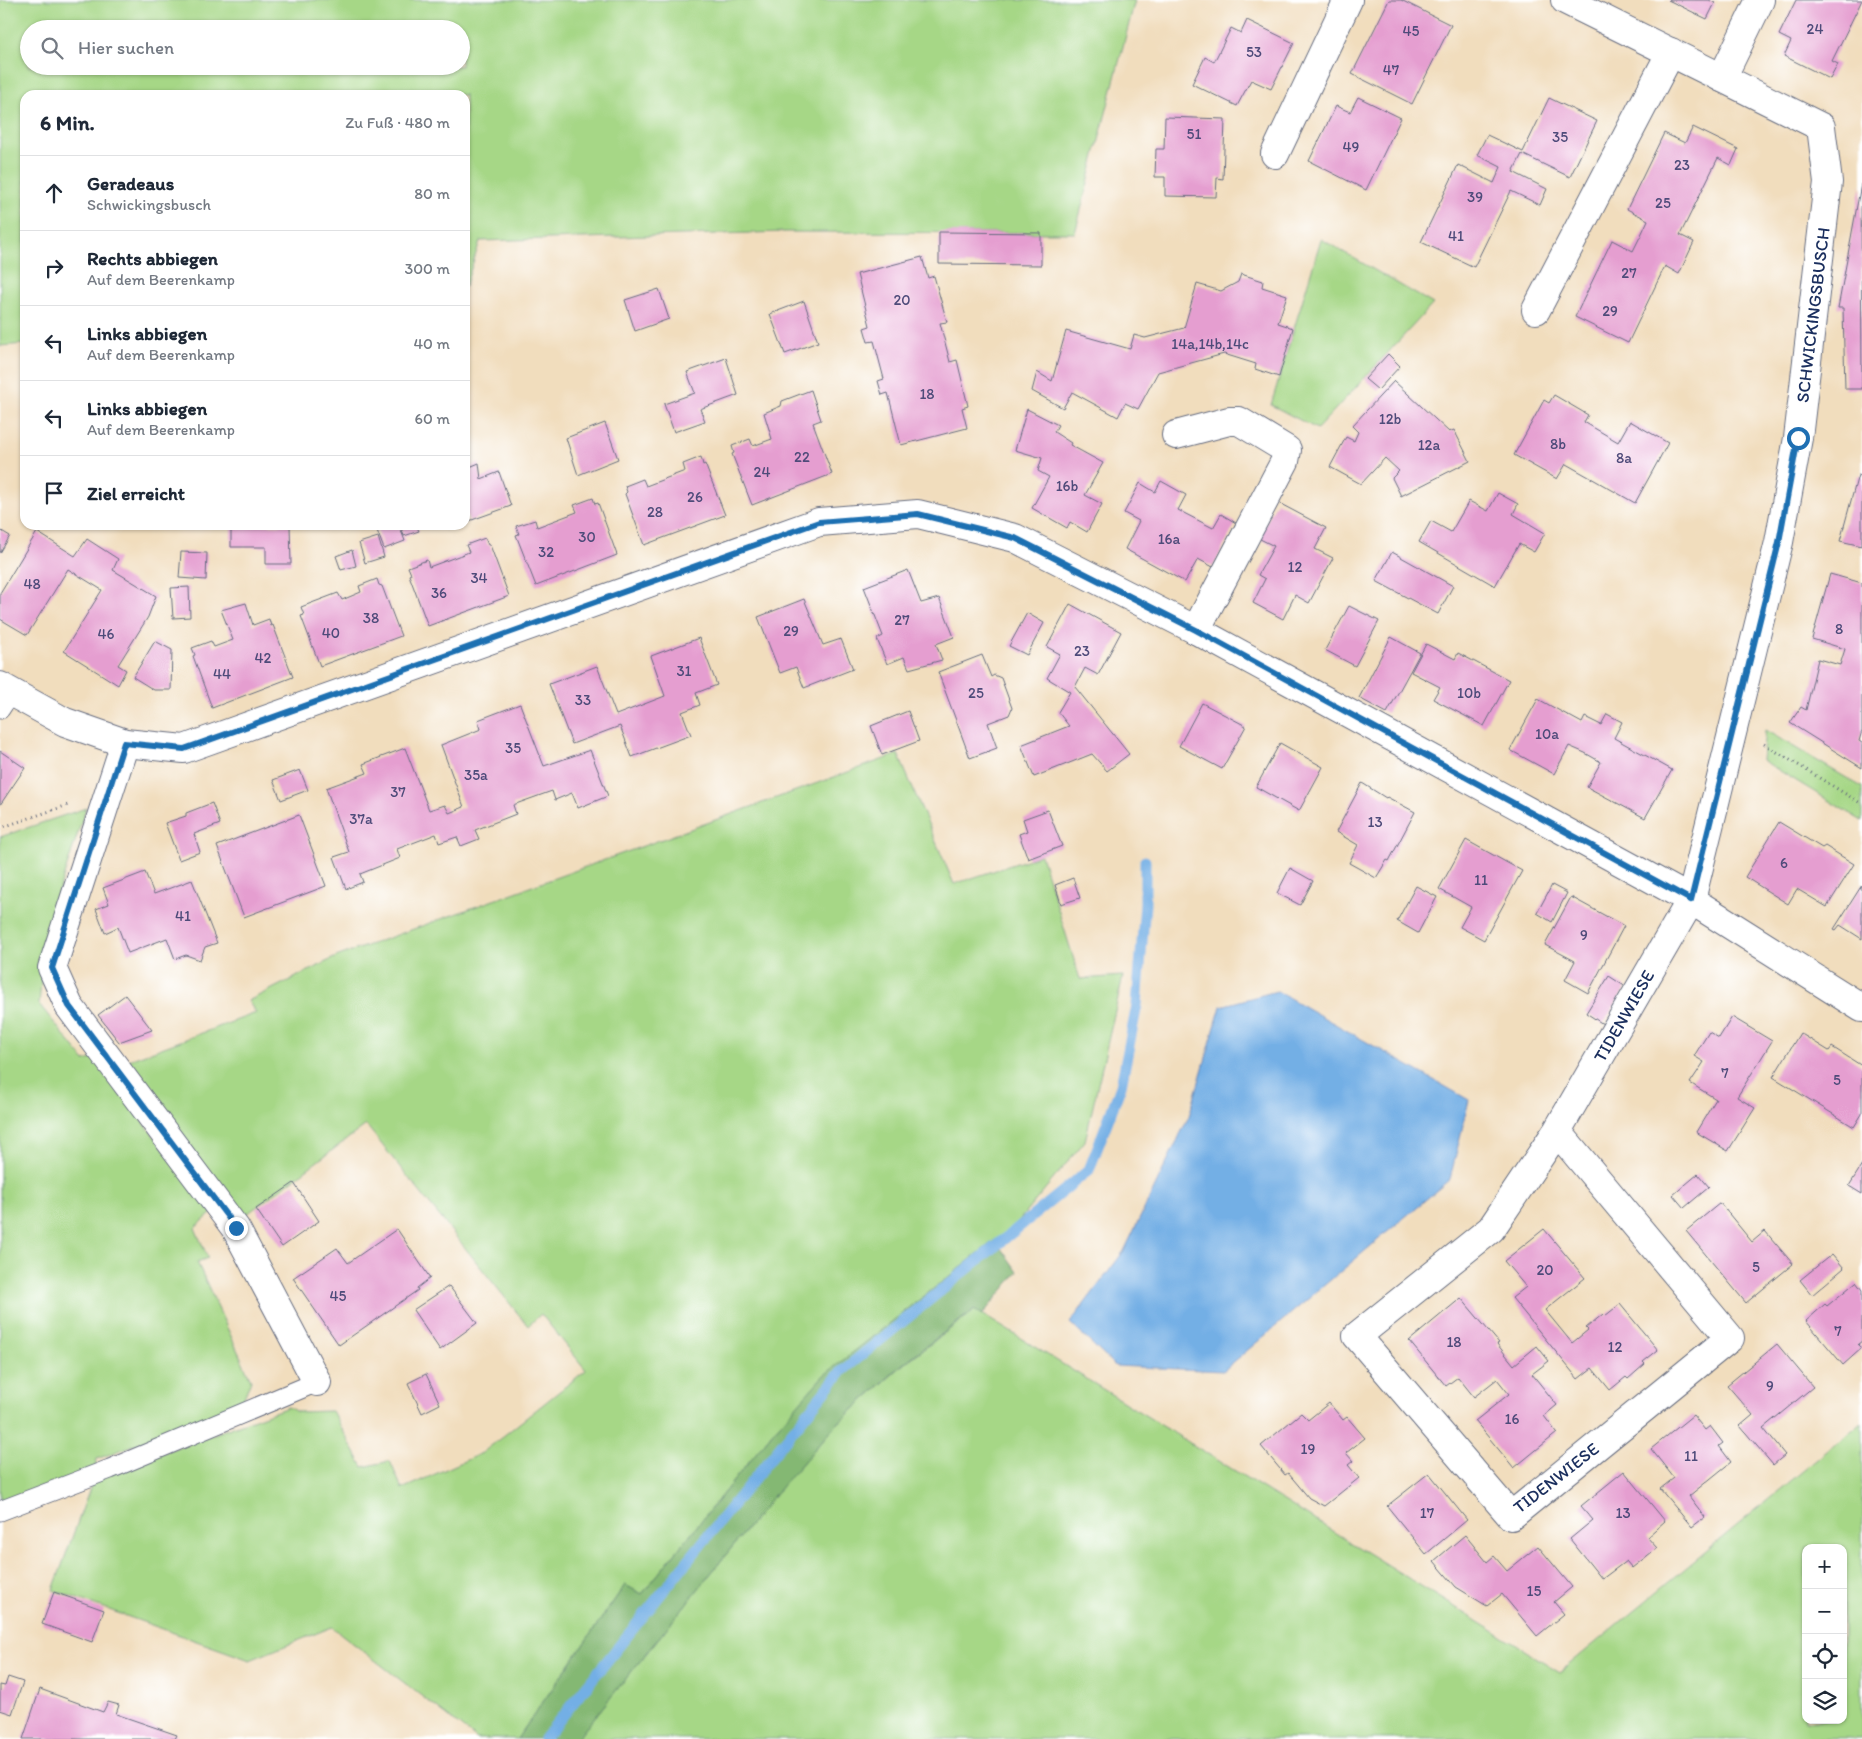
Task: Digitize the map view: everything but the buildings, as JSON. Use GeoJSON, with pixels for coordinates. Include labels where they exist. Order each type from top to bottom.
{"type":"FeatureCollection","features":[{"type":"Feature","properties":{"kind":"street"},"geometry":{"type":"LineString","coordinates":[[1275,154],[1348,0]]}},
{"type":"Feature","properties":{"kind":"street"},"geometry":{"type":"LineString","coordinates":[[1722,78],[1760,0]]}},
{"type":"Feature","properties":{"kind":"street","name":"SCHWICKINGSBUSCH"},"geometry":{"type":"LineString","coordinates":[[1574,2],[1821,127],[1828,182],[1798,438],[1779,542],[1691,900]]}},
{"type":"Feature","properties":{"kind":"street"},"geometry":{"type":"LineString","coordinates":[[1536,310],[1671,52]]}},
{"type":"Feature","properties":{"kind":"street"},"geometry":{"type":"LineString","coordinates":[[1176,435],[1229,421],[1239,421],[1287,450],[1284,461],[1196,630]]}},
{"type":"Feature","properties":{"kind":"street"},"geometry":{"type":"LineString","coordinates":[[4,696],[65,722],[124,743],[184,749],[819,522],[918,514],[1015,538],[1196,630],[1691,900],[1862,1008]]}},
{"type":"Feature","properties":{"kind":"street"},"geometry":{"type":"LineString","coordinates":[[124,743],[52,968],[69,1006],[236,1228],[317,1382]]}},
{"type":"Feature","properties":{"kind":"street","name":"TIDENWIESE"},"geometry":{"type":"LineString","coordinates":[[1557,1131],[1730,1338],[1511,1516],[1357,1336],[1491,1229],[1557,1131],[1691,900]]}},
{"type":"Feature","properties":{"kind":"lane"},"geometry":{"type":"LineString","coordinates":[[0,1511],[110,1469],[317,1382]]}},
{"type":"Feature","properties":{"kind":"path"},"geometry":{"type":"LineString","coordinates":[[1734,726],[1862,804]]}},
{"type":"Feature","properties":{"kind":"path"},"geometry":{"type":"LineString","coordinates":[[0,828],[108,792]]}},
{"type":"Feature","properties":{"kind":"green space"},"geometry":{"type":"Polygon","coordinates":[[[0,0],[1135,0],[1075,233],[786,232],[480,241],[470,272],[470,90],[20,90],[20,344],[0,346],[0,0]]]}},
{"type":"Feature","properties":{"kind":"green space"},"geometry":{"type":"Polygon","coordinates":[[[1321,239],[1433,304],[1317,429],[1271,405],[1321,239]]]}},
{"type":"Feature","properties":{"kind":"green space"},"geometry":{"type":"Polygon","coordinates":[[[1765,730],[1862,787],[1862,821],[1762,760],[1765,730]]]}},
{"type":"Feature","properties":{"kind":"green space"},"geometry":{"type":"Polygon","coordinates":[[[898,754],[954,884],[1041,855],[1080,979],[1123,976],[1085,1141],[1016,1224],[823,1377],[773,1432],[642,1594],[625,1585],[517,1739],[477,1739],[332,1627],[250,1660],[53,1590],[93,1480],[0,1519],[0,837],[86,808],[46,930],[39,1004],[85,1061],[95,1058],[212,1213],[195,1228],[208,1258],[197,1262],[251,1380],[241,1405],[97,1459],[93,1478],[288,1407],[297,1412],[332,1411],[363,1467],[390,1461],[402,1489],[482,1453],[586,1370],[541,1314],[528,1326],[366,1125],[243,1217],[121,1063],[256,1013],[248,1001],[336,957],[898,754]]]}},
{"type":"Feature","properties":{"kind":"green space"},"geometry":{"type":"Polygon","coordinates":[[[995,1240],[1018,1272],[982,1315],[974,1310],[904,1363],[835,1426],[775,1494],[577,1739],[517,1739],[625,1585],[642,1594],[773,1432],[823,1376],[995,1240]]]}},
{"type":"Feature","properties":{"kind":"green space"},"geometry":{"type":"Polygon","coordinates":[[[975,1310],[1560,1672],[1862,1422],[1862,1739],[577,1739],[775,1494],[835,1426],[905,1363],[975,1310]]]}},
{"type":"Feature","properties":{"kind":"water"},"geometry":{"type":"Polygon","coordinates":[[[1277,991],[1469,1100],[1450,1179],[1223,1371],[1115,1366],[1070,1323],[1124,1251],[1189,1116],[1221,1006],[1277,991]]]}},
{"type":"Feature","properties":{"kind":"waterway"},"geometry":{"type":"LineString","coordinates":[[544,1739],[841,1372],[1089,1170],[1121,1086],[1137,1005],[1145,904],[1145,861]]}},
{"type":"Feature","properties":{"kind":"route"},"geometry":{"type":"LineString","coordinates":[[236,1228],[69,1006],[52,968],[124,743],[184,749],[819,522],[918,514],[1015,538],[1196,630],[1691,900],[1779,542],[1798,438]]}}]}
